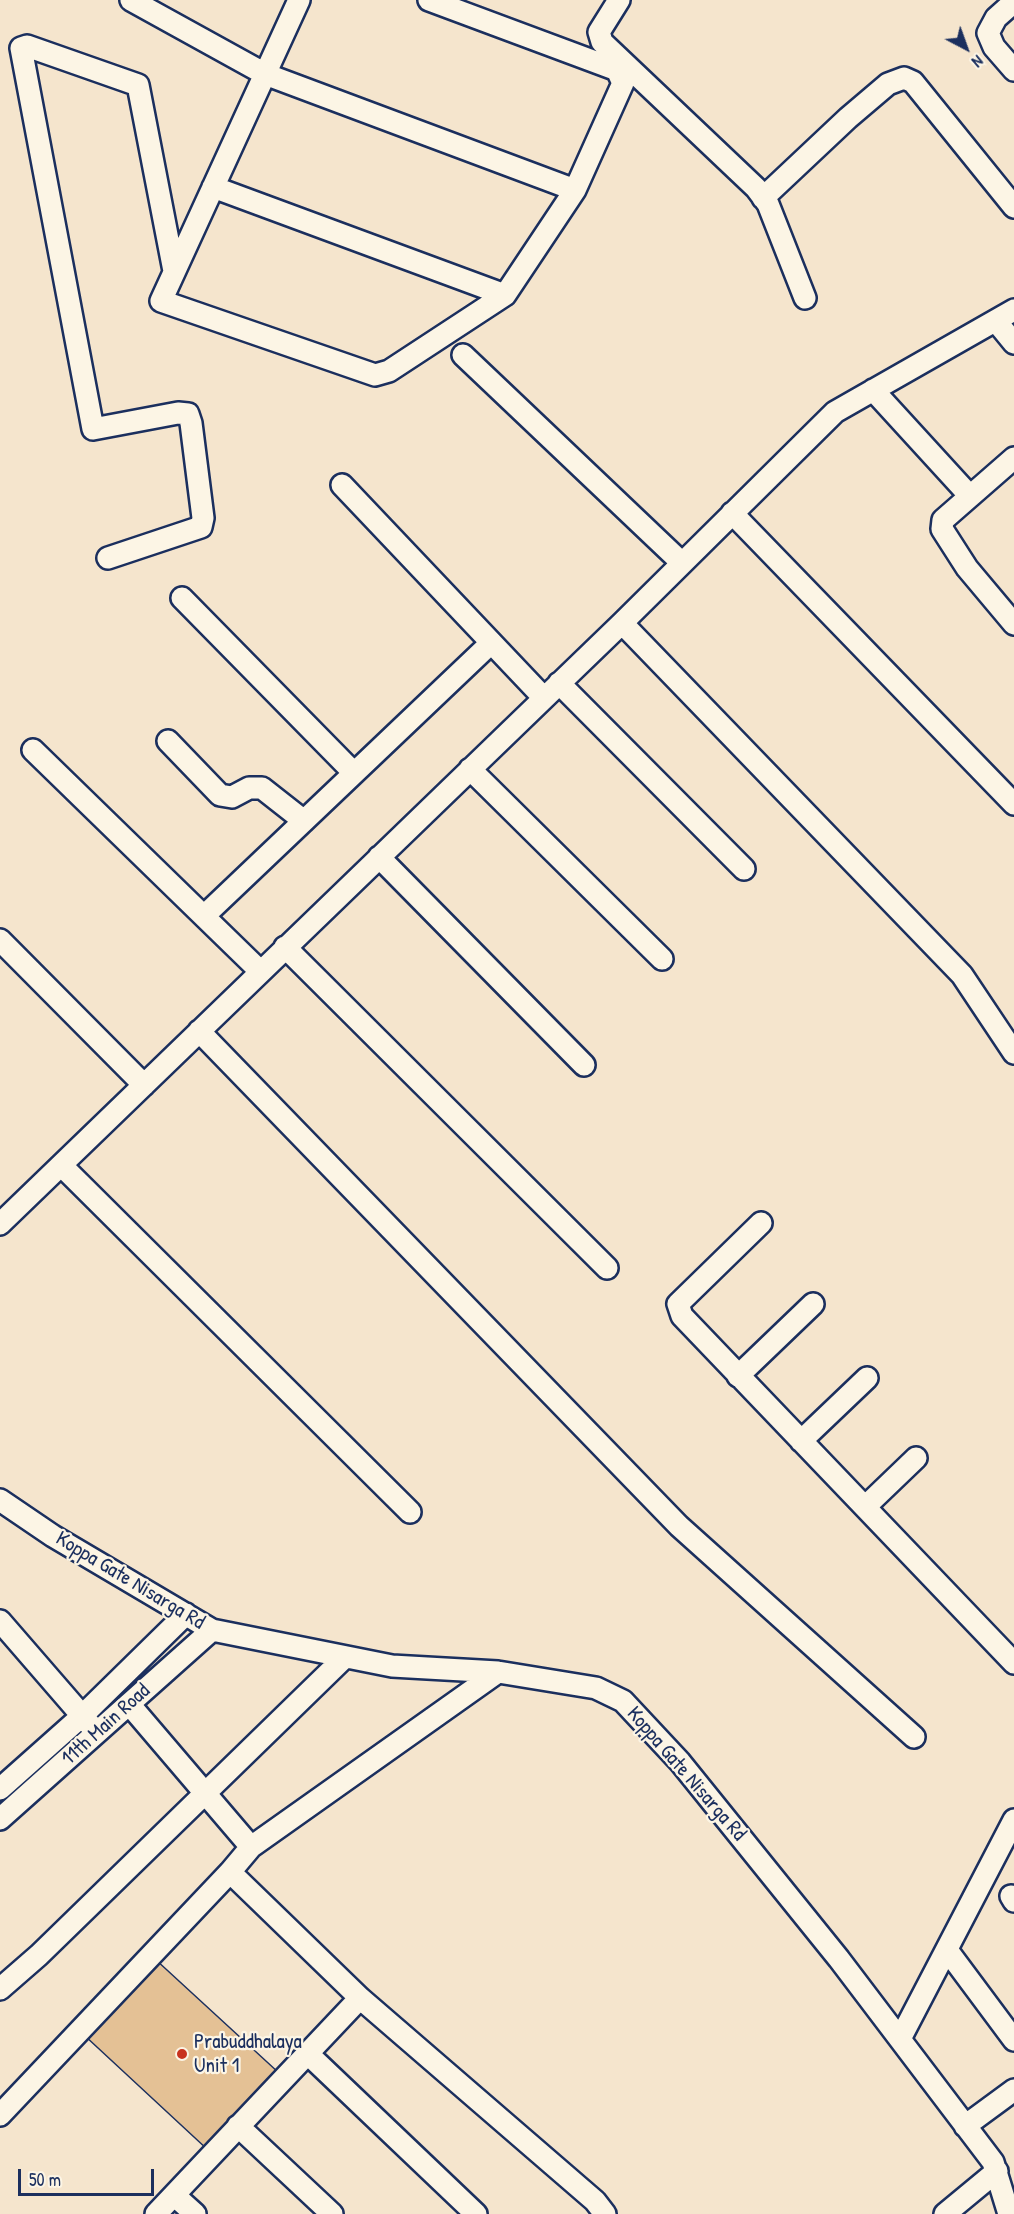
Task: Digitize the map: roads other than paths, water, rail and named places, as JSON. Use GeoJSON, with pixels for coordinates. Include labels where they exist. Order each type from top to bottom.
{"type":"FeatureCollection","features":[{"type":"Feature","properties":{"kind":"street"},"geometry":{"type":"LineString","coordinates":[[131,0],[265,74],[575,190]]}},
{"type":"Feature","properties":{"kind":"street"},"geometry":{"type":"LineString","coordinates":[[298,0],[161,300],[375,375],[389,371],[505,295],[575,190],[623,83],[617,70],[429,0]]}},
{"type":"Feature","properties":{"kind":"street"},"geometry":{"type":"LineString","coordinates":[[619,0],[599,32],[602,42],[763,198],[805,298]]}},
{"type":"Feature","properties":{"kind":"street"},"geometry":{"type":"LineString","coordinates":[[1014,2],[996,18],[988,33],[994,47],[1014,70]]}},
{"type":"Feature","properties":{"kind":"street"},"geometry":{"type":"LineString","coordinates":[[108,558],[201,528],[202,518],[191,423],[188,414],[178,413],[93,429],[21,48],[27,46],[138,85],[174,271]]}},
{"type":"Feature","properties":{"kind":"street"},"geometry":{"type":"LineString","coordinates":[[763,198],[856,111],[888,84],[904,78],[913,82],[1014,207]]}},
{"type":"Feature","properties":{"kind":"street"},"geometry":{"type":"LineString","coordinates":[[213,187],[505,295]]}},
{"type":"Feature","properties":{"kind":"street"},"geometry":{"type":"LineString","coordinates":[[1,1221],[62,1166],[260,971],[622,623],[835,412],[1005,315],[1014,343]]}},
{"type":"Feature","properties":{"kind":"street"},"geometry":{"type":"LineString","coordinates":[[463,355],[682,563]]}},
{"type":"Feature","properties":{"kind":"street"},"geometry":{"type":"LineString","coordinates":[[873,390],[969,495]]}},
{"type":"Feature","properties":{"kind":"street"},"geometry":{"type":"LineString","coordinates":[[1014,458],[969,495],[944,520],[942,530],[967,568],[1014,624]]}},
{"type":"Feature","properties":{"kind":"street"},"geometry":{"type":"LineString","coordinates":[[342,485],[491,643],[551,691],[744,869]]}},
{"type":"Feature","properties":{"kind":"street"},"geometry":{"type":"LineString","coordinates":[[732,513],[1014,804]]}},
{"type":"Feature","properties":{"kind":"street"},"geometry":{"type":"LineString","coordinates":[[182,598],[354,773]]}},
{"type":"Feature","properties":{"kind":"street"},"geometry":{"type":"LineString","coordinates":[[622,623],[962,975],[1012,1046]]}},
{"type":"Feature","properties":{"kind":"street"},"geometry":{"type":"LineString","coordinates":[[204,916],[491,643]]}},
{"type":"Feature","properties":{"kind":"street"},"geometry":{"type":"LineString","coordinates":[[168,741],[220,795],[232,797],[249,788],[262,788],[304,821]]}},
{"type":"Feature","properties":{"kind":"street"},"geometry":{"type":"LineString","coordinates":[[33,750],[260,971]]}},
{"type":"Feature","properties":{"kind":"street"},"geometry":{"type":"LineString","coordinates":[[470,769],[662,959]]}},
{"type":"Feature","properties":{"kind":"street"},"geometry":{"type":"LineString","coordinates":[[379,857],[584,1065]]}},
{"type":"Feature","properties":{"kind":"street"},"geometry":{"type":"LineString","coordinates":[[0,940],[144,1085]]}},
{"type":"Feature","properties":{"kind":"street"},"geometry":{"type":"LineString","coordinates":[[285,947],[607,1268]]}},
{"type":"Feature","properties":{"kind":"street"},"geometry":{"type":"LineString","coordinates":[[199,1031],[679,1526],[914,1737]]}},
{"type":"Feature","properties":{"kind":"street"},"geometry":{"type":"LineString","coordinates":[[62,1166],[410,1512]]}},
{"type":"Feature","properties":{"kind":"street"},"geometry":{"type":"LineString","coordinates":[[761,1222],[678,1304],[682,1316],[1014,1663]]}},
{"type":"Feature","properties":{"kind":"street"},"geometry":{"type":"LineString","coordinates":[[738,1376],[813,1304]]}},
{"type":"Feature","properties":{"kind":"street"},"geometry":{"type":"LineString","coordinates":[[801,1441],[867,1378]]}},
{"type":"Feature","properties":{"kind":"street"},"geometry":{"type":"LineString","coordinates":[[865,1508],[916,1458]]}},
{"type":"Feature","properties":{"kind":"street","name":"Koppa Gate Nisarga Rd"},"geometry":{"type":"LineString","coordinates":[[0,1500],[53,1536],[212,1630],[400,1667],[498,1672],[609,1692],[634,1711],[680,1762],[900,2039],[997,2171],[1009,2214]]}},
{"type":"Feature","properties":{"kind":"street","name":"11th Main Road"},"geometry":{"type":"LineString","coordinates":[[0,1789],[82,1716],[186,1614]]}},
{"type":"Feature","properties":{"kind":"street"},"geometry":{"type":"LineString","coordinates":[[0,1621],[97,1733]]}},
{"type":"Feature","properties":{"kind":"street","name":"11th Main Road"},"geometry":{"type":"LineString","coordinates":[[0,1819],[212,1630]]}},
{"type":"Feature","properties":{"kind":"street"},"geometry":{"type":"LineString","coordinates":[[0,1989],[39,1955],[345,1657]]}},
{"type":"Feature","properties":{"kind":"street"},"geometry":{"type":"LineString","coordinates":[[0,2115],[230,1872],[250,1847],[498,1672]]}},
{"type":"Feature","properties":{"kind":"street"},"geometry":{"type":"LineString","coordinates":[[129,1704],[250,1847]]}},
{"type":"Feature","properties":{"kind":"street"},"geometry":{"type":"LineString","coordinates":[[900,2039],[1014,1820]]}},
{"type":"Feature","properties":{"kind":"street"},"geometry":{"type":"LineString","coordinates":[[230,1872],[360,1998],[595,2200],[605,2214]]}},
{"type":"Feature","properties":{"kind":"street"},"geometry":{"type":"LineString","coordinates":[[946,1950],[1014,2040]]}},
{"type":"Feature","properties":{"kind":"street"},"geometry":{"type":"LineString","coordinates":[[156,2214],[360,1998]]}},
{"type":"Feature","properties":{"kind":"street"},"geometry":{"type":"LineString","coordinates":[[307,2053],[476,2214]]}},
{"type":"Feature","properties":{"kind":"street"},"geometry":{"type":"LineString","coordinates":[[965,2126],[1014,2090]]}},
{"type":"Feature","properties":{"kind":"street"},"geometry":{"type":"LineString","coordinates":[[238,2126],[332,2214]]}},
{"type":"Feature","properties":{"kind":"street"},"geometry":{"type":"LineString","coordinates":[[945,2214],[997,2171]]}},
{"type":"Feature","properties":{"kind":"street"},"geometry":{"type":"LineString","coordinates":[[174,2195],[195,2214]]}},
{"type":"Feature","properties":{"kind":"place","name":"Prabuddhalaya Unit 1"},"geometry":{"type":"Point","coordinates":[182,2054]}}]}
